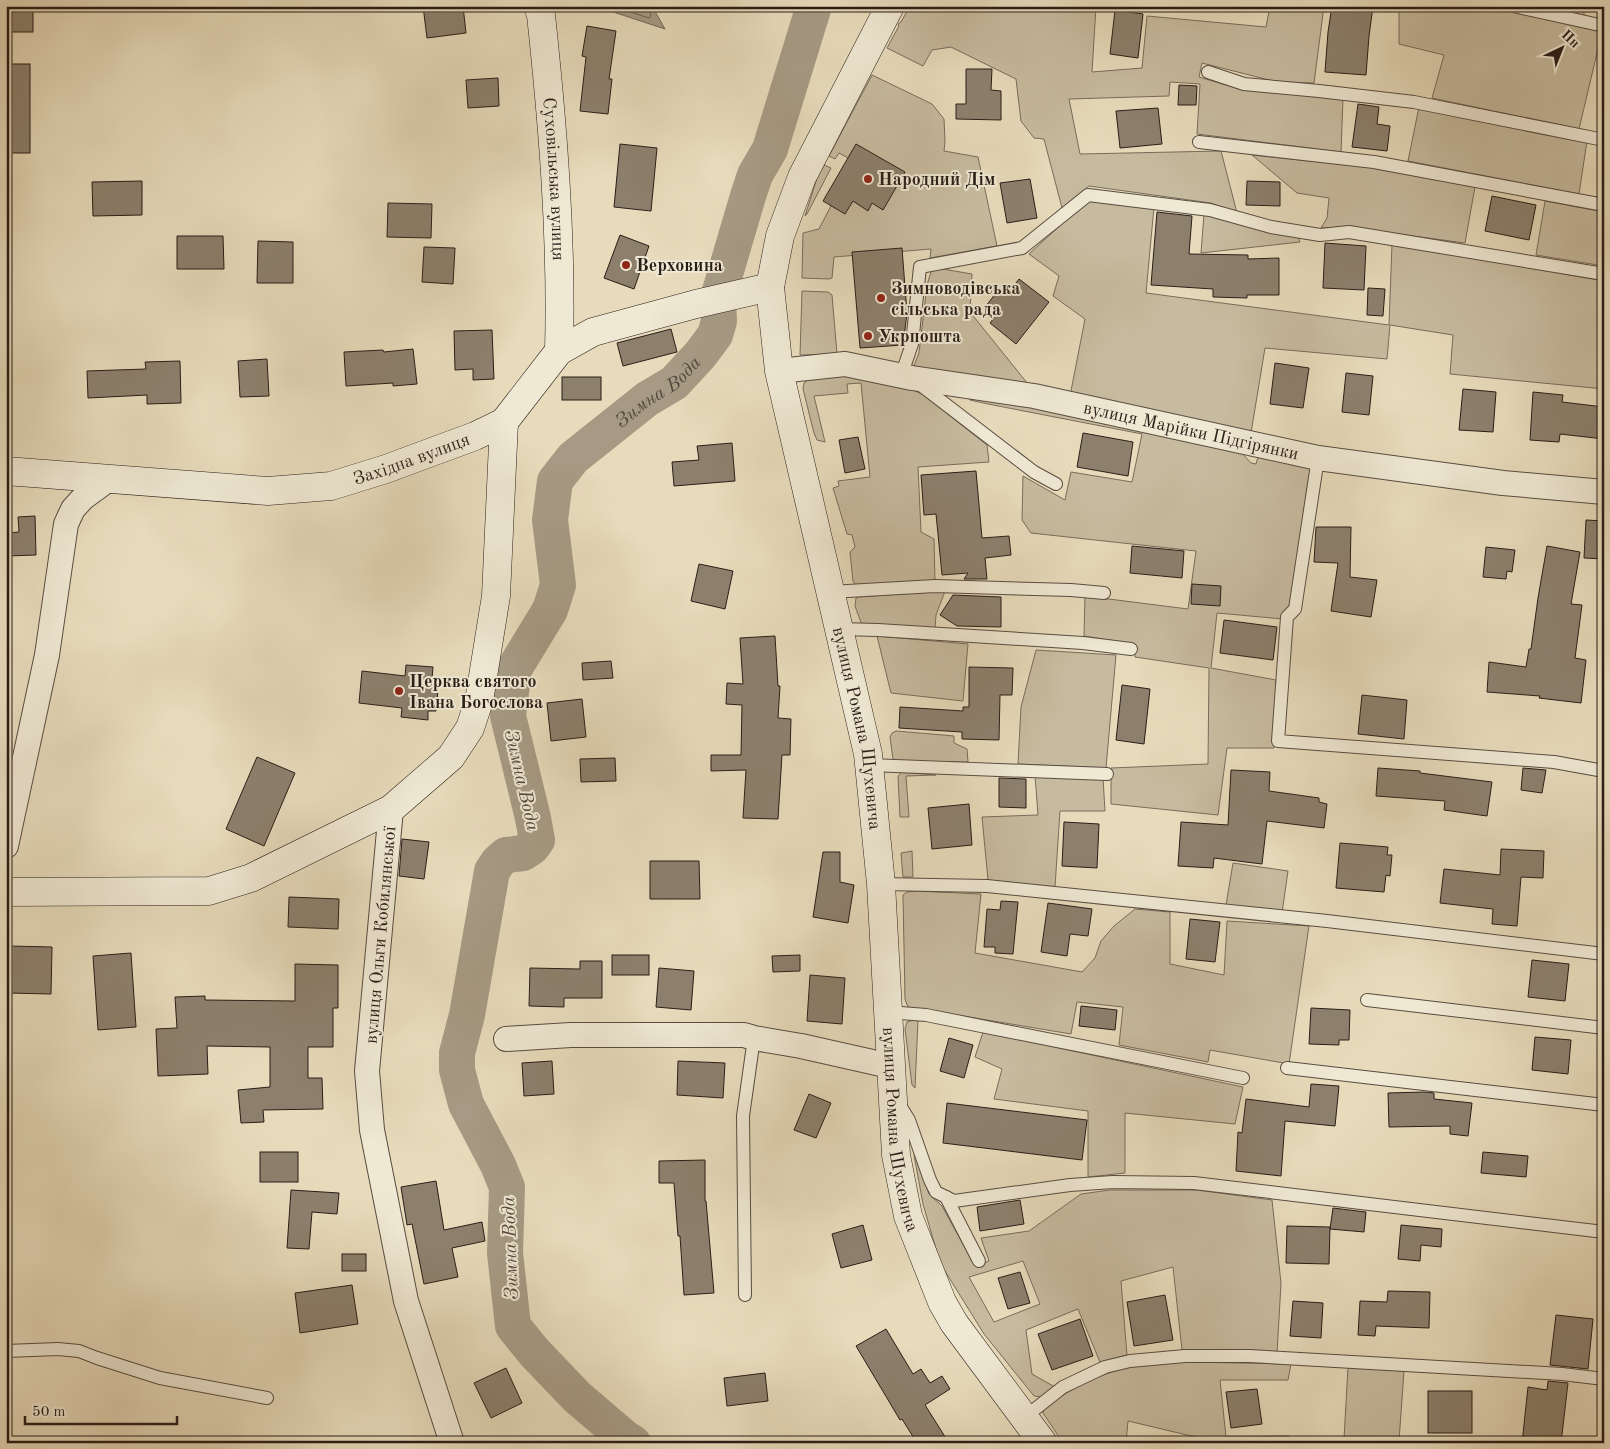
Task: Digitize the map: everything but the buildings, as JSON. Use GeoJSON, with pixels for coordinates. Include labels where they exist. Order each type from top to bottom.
{"type":"FeatureCollection","features":[{"type":"Feature","properties":{"kind":"street","name":"Суховільська вулиця"},"geometry":{"type":"LineString","coordinates":[[538,6],[541,15],[552,119],[560,290],[559,352]]}},
{"type":"Feature","properties":{"kind":"street","name":"вулиця Романа Шухевича"},"geometry":{"type":"LineString","coordinates":[[890,6],[802,176],[780,236],[770,287],[779,371],[868,754],[881,884],[896,1155],[908,1216],[942,1302],[954,1323],[1025,1416],[1043,1443]]}},
{"type":"Feature","properties":{"kind":"street","name":"Західна вулиця"},"geometry":{"type":"LineString","coordinates":[[6,471],[268,491],[331,486],[386,469],[475,436],[504,422],[559,352],[593,332],[696,304],[770,287]]}},
{"type":"Feature","properties":{"kind":"street","name":"вулиця Марійки Підгірянки"},"geometry":{"type":"LineString","coordinates":[[779,371],[845,364],[907,377],[1034,396],[1318,458],[1503,483],[1604,492]]}},
{"type":"Feature","properties":{"kind":"street","name":"вулиця Ольги Кобилянської"},"geometry":{"type":"LineString","coordinates":[[452,1443],[406,1301],[372,1130],[367,1070],[391,809],[451,757],[470,728],[479,701],[496,596],[504,422]]}},
{"type":"Feature","properties":{"kind":"street"},"geometry":{"type":"LineString","coordinates":[[6,846],[47,655],[66,524],[73,509],[83,498],[109,479]]}},
{"type":"Feature","properties":{"kind":"street"},"geometry":{"type":"LineString","coordinates":[[6,892],[210,891],[251,878],[391,809]]}},
{"type":"Feature","properties":{"kind":"street"},"geometry":{"type":"LineString","coordinates":[[506,1039],[571,1035],[744,1035],[890,1066]]}},
{"type":"Feature","properties":{"kind":"lane"},"geometry":{"type":"LineString","coordinates":[[1513,6],[1604,26]]}},
{"type":"Feature","properties":{"kind":"lane"},"geometry":{"type":"LineString","coordinates":[[1208,72],[1244,84],[1414,102],[1604,140]]}},
{"type":"Feature","properties":{"kind":"lane"},"geometry":{"type":"LineString","coordinates":[[1200,142],[1374,162],[1604,205]]}},
{"type":"Feature","properties":{"kind":"lane"},"geometry":{"type":"LineString","coordinates":[[1056,484],[1034,472],[907,377],[920,267],[1022,248],[1088,195],[1210,210],[1271,226],[1320,235],[1349,232],[1604,274]]}},
{"type":"Feature","properties":{"kind":"lane"},"geometry":{"type":"LineString","coordinates":[[1318,458],[1295,609],[1287,617],[1278,742],[1554,762],[1604,771]]}},
{"type":"Feature","properties":{"kind":"lane"},"geometry":{"type":"LineString","coordinates":[[830,592],[936,586],[1104,592]]}},
{"type":"Feature","properties":{"kind":"lane"},"geometry":{"type":"LineString","coordinates":[[839,629],[1083,643],[1131,649]]}},
{"type":"Feature","properties":{"kind":"lane"},"geometry":{"type":"LineString","coordinates":[[869,765],[1107,774]]}},
{"type":"Feature","properties":{"kind":"lane"},"geometry":{"type":"LineString","coordinates":[[881,884],[996,887],[1326,921],[1604,954]]}},
{"type":"Feature","properties":{"kind":"lane"},"geometry":{"type":"LineString","coordinates":[[1367,1000],[1604,1028]]}},
{"type":"Feature","properties":{"kind":"lane"},"geometry":{"type":"LineString","coordinates":[[888,1012],[926,1015],[1243,1078]]}},
{"type":"Feature","properties":{"kind":"lane"},"geometry":{"type":"LineString","coordinates":[[745,1295],[743,1116],[754,1038]]}},
{"type":"Feature","properties":{"kind":"lane"},"geometry":{"type":"LineString","coordinates":[[1288,1068],[1604,1105]]}},
{"type":"Feature","properties":{"kind":"lane"},"geometry":{"type":"LineString","coordinates":[[893,1093],[910,1120],[930,1180],[936,1192],[954,1201],[1070,1185],[1113,1182],[1194,1183],[1604,1232]]}},
{"type":"Feature","properties":{"kind":"lane"},"geometry":{"type":"LineString","coordinates":[[946,1197],[979,1261]]}},
{"type":"Feature","properties":{"kind":"lane"},"geometry":{"type":"LineString","coordinates":[[6,1351],[58,1348],[79,1350],[97,1358],[160,1378],[267,1398]]}},
{"type":"Feature","properties":{"kind":"lane"},"geometry":{"type":"LineString","coordinates":[[1025,1416],[1064,1387],[1105,1366],[1130,1360],[1185,1356],[1249,1356],[1604,1378]]}},
{"type":"Feature","properties":{"kind":"shaded area"},"geometry":{"type":"Polygon","coordinates":[[[910,6],[1096,6],[1092,72],[1142,68],[1147,16],[1266,27],[1270,6],[1324,6],[1314,83],[1277,82],[1202,63],[1199,77],[1243,90],[1343,98],[1341,152],[1197,134],[1200,84],[1170,82],[1169,96],[1069,99],[1080,154],[1221,151],[1237,213],[1211,203],[1089,186],[1062,208],[1044,139],[1034,138],[1021,121],[1016,79],[951,47],[932,50],[923,66],[887,48],[899,26],[898,24],[910,6]]]}},
{"type":"Feature","properties":{"kind":"shaded area"},"geometry":{"type":"Polygon","coordinates":[[[1399,6],[1492,6],[1602,32],[1579,129],[1432,98],[1444,55],[1399,44],[1399,6]]]}},
{"type":"Feature","properties":{"kind":"shaded area"},"geometry":{"type":"Polygon","coordinates":[[[1536,6],[1584,6],[1584,16],[1536,6]]]}},
{"type":"Feature","properties":{"kind":"shaded area"},"geometry":{"type":"Polygon","coordinates":[[[872,75],[932,104],[944,119],[944,151],[978,157],[997,246],[930,258],[931,249],[834,257],[832,278],[802,278],[803,233],[819,229],[834,200],[877,174],[839,153],[835,159],[829,156],[872,75]]]}},
{"type":"Feature","properties":{"kind":"shaded area"},"geometry":{"type":"Polygon","coordinates":[[[1419,107],[1587,141],[1579,194],[1408,161],[1419,107]]]}},
{"type":"Feature","properties":{"kind":"shaded area"},"geometry":{"type":"Polygon","coordinates":[[[1252,155],[1376,168],[1475,187],[1465,243],[1347,227],[1321,228],[1327,218],[1329,198],[1297,193],[1252,155]]]}},
{"type":"Feature","properties":{"kind":"shaded area"},"geometry":{"type":"Polygon","coordinates":[[[824,165],[831,168],[805,216],[817,178],[824,165]]]}},
{"type":"Feature","properties":{"kind":"shaded area"},"geometry":{"type":"Polygon","coordinates":[[[1088,200],[1154,207],[1146,293],[1389,325],[1392,244],[1604,281],[1604,389],[1450,374],[1453,335],[1390,325],[1387,359],[1265,348],[1251,433],[1070,396],[1085,319],[1053,296],[1059,276],[1029,254],[1088,200]]]}},
{"type":"Feature","properties":{"kind":"shaded area"},"geometry":{"type":"Polygon","coordinates":[[[1545,201],[1604,212],[1604,266],[1536,255],[1545,201]]]}},
{"type":"Feature","properties":{"kind":"shaded area"},"geometry":{"type":"Polygon","coordinates":[[[1204,214],[1298,235],[1300,242],[1201,253],[1204,214]]]}},
{"type":"Feature","properties":{"kind":"shaded area"},"geometry":{"type":"Polygon","coordinates":[[[937,268],[972,274],[970,312],[1032,389],[913,368],[919,353],[927,285],[931,272],[937,268]]]}},
{"type":"Feature","properties":{"kind":"shaded area"},"geometry":{"type":"Polygon","coordinates":[[[802,291],[828,292],[832,295],[837,354],[800,355],[802,291]]]}},
{"type":"Feature","properties":{"kind":"shaded area"},"geometry":{"type":"Polygon","coordinates":[[[849,375],[889,380],[922,394],[987,445],[989,462],[918,467],[921,532],[934,539],[935,581],[856,586],[853,581],[850,552],[855,547],[852,535],[847,534],[833,488],[839,486],[838,481],[870,477],[861,383],[847,384],[848,393],[814,396],[825,442],[817,440],[814,433],[803,389],[804,383],[809,379],[849,375]]]}},
{"type":"Feature","properties":{"kind":"shaded area"},"geometry":{"type":"Polygon","coordinates":[[[966,394],[1238,449],[1251,463],[1256,464],[1259,453],[1311,463],[1290,605],[1283,619],[1217,613],[1211,668],[1276,680],[1274,748],[1227,748],[1218,815],[1111,804],[1111,768],[1208,764],[1209,668],[1135,657],[1134,644],[1084,636],[1085,596],[1188,609],[1196,551],[1031,533],[1022,520],[1023,476],[1065,500],[1071,472],[1132,482],[1142,434],[970,400],[966,394]]]}},
{"type":"Feature","properties":{"kind":"shaded area"},"geometry":{"type":"Polygon","coordinates":[[[945,591],[936,615],[935,629],[862,625],[855,606],[856,598],[858,597],[945,591]]]}},
{"type":"Feature","properties":{"kind":"shaded area"},"geometry":{"type":"Polygon","coordinates":[[[877,636],[968,644],[963,701],[891,693],[877,636]]]}},
{"type":"Feature","properties":{"kind":"shaded area"},"geometry":{"type":"Polygon","coordinates":[[[1036,650],[1116,655],[1106,768],[1018,764],[1021,707],[1036,650]]]}},
{"type":"Feature","properties":{"kind":"shaded area"},"geometry":{"type":"Polygon","coordinates":[[[896,731],[954,736],[954,743],[967,749],[968,762],[896,761],[893,759],[890,737],[896,731]]]}},
{"type":"Feature","properties":{"kind":"shaded area"},"geometry":{"type":"Polygon","coordinates":[[[902,772],[936,775],[906,776],[909,817],[900,817],[898,776],[902,772]]]}},
{"type":"Feature","properties":{"kind":"shaded area"},"geometry":{"type":"Polygon","coordinates":[[[1035,775],[1103,778],[1105,811],[1060,811],[1055,887],[988,880],[982,817],[1038,815],[1035,775]]]}},
{"type":"Feature","properties":{"kind":"shaded area"},"geometry":{"type":"Polygon","coordinates":[[[912,851],[913,877],[903,877],[901,853],[912,851]]]}},
{"type":"Feature","properties":{"kind":"shaded area"},"geometry":{"type":"Polygon","coordinates":[[[1233,863],[1288,871],[1282,913],[1226,905],[1233,863]]]}},
{"type":"Feature","properties":{"kind":"shaded area"},"geometry":{"type":"Polygon","coordinates":[[[907,892],[981,894],[975,953],[1082,972],[1095,958],[1101,941],[1114,926],[1135,909],[1170,912],[1170,964],[1224,975],[1227,921],[1309,926],[1289,1064],[1210,1050],[1208,1062],[1119,1045],[1123,1007],[1077,1002],[1071,1034],[912,1009],[907,1005],[905,999],[903,895],[907,892]]]}},
{"type":"Feature","properties":{"kind":"shaded area"},"geometry":{"type":"Polygon","coordinates":[[[918,1020],[915,1088],[912,1085],[905,1029],[907,1022],[918,1020]]]}},
{"type":"Feature","properties":{"kind":"shaded area"},"geometry":{"type":"Polygon","coordinates":[[[983,1032],[1243,1087],[1235,1124],[1125,1113],[1125,1173],[1088,1177],[1088,1111],[994,1099],[1002,1069],[975,1057],[983,1032]]]}},
{"type":"Feature","properties":{"kind":"shaded area"},"geometry":{"type":"Polygon","coordinates":[[[915,1153],[929,1194],[942,1206],[975,1266],[989,1261],[981,1238],[1029,1231],[1081,1194],[1110,1190],[1197,1190],[1272,1200],[1281,1283],[1277,1354],[1248,1351],[1182,1350],[1173,1267],[1121,1281],[1127,1355],[1100,1362],[1078,1309],[1026,1330],[1032,1374],[1055,1387],[1041,1397],[1034,1396],[984,1334],[940,1263],[923,1204],[915,1153]],[[1023,1261],[969,1277],[994,1322],[1040,1304],[1023,1261]]]}},
{"type":"Feature","properties":{"kind":"shaded area"},"geometry":{"type":"Polygon","coordinates":[[[1160,1363],[1291,1364],[1288,1380],[1220,1380],[1226,1437],[1289,1436],[1289,1443],[1205,1443],[1204,1439],[1128,1421],[1126,1443],[1063,1443],[1043,1413],[1044,1407],[1064,1394],[1086,1382],[1120,1369],[1160,1363]]]}},
{"type":"Feature","properties":{"kind":"shaded area"},"geometry":{"type":"Polygon","coordinates":[[[1348,1367],[1404,1371],[1399,1441],[1422,1443],[1364,1443],[1364,1441],[1344,1439],[1348,1367]]]}},
{"type":"Feature","properties":{"kind":"water"},"geometry":{"type":"Polygon","coordinates":[[[595,6],[652,6],[665,29],[595,6]]]}},
{"type":"Feature","properties":{"kind":"waterway","name":"Зимна Вода"},"geometry":{"type":"LineString","coordinates":[[633,1443],[577,1397],[534,1352],[513,1326],[505,1253],[507,1187],[498,1165],[466,1104],[457,1070],[457,1053],[467,1015],[492,871],[506,855],[523,853],[532,847],[537,840],[508,716],[514,669],[550,610],[558,585],[550,520],[555,481],[573,458],[647,399],[674,383],[700,355],[715,335],[719,321],[718,298],[748,196],[755,175],[770,149],[814,6]]}},
{"type":"Feature","properties":{"kind":"place","name":"Народний Дім"},"geometry":{"type":"Point","coordinates":[868,179]}},
{"type":"Feature","properties":{"kind":"place","name":"Верховина"},"geometry":{"type":"Point","coordinates":[626,265]}},
{"type":"Feature","properties":{"kind":"place","name":"Зимноводівська сільська рада"},"geometry":{"type":"Point","coordinates":[881,298]}},
{"type":"Feature","properties":{"kind":"place","name":"Укрпошта"},"geometry":{"type":"Point","coordinates":[868,336]}},
{"type":"Feature","properties":{"kind":"place","name":"Церква святого Івана Богослова"},"geometry":{"type":"Point","coordinates":[399,691]}}]}
